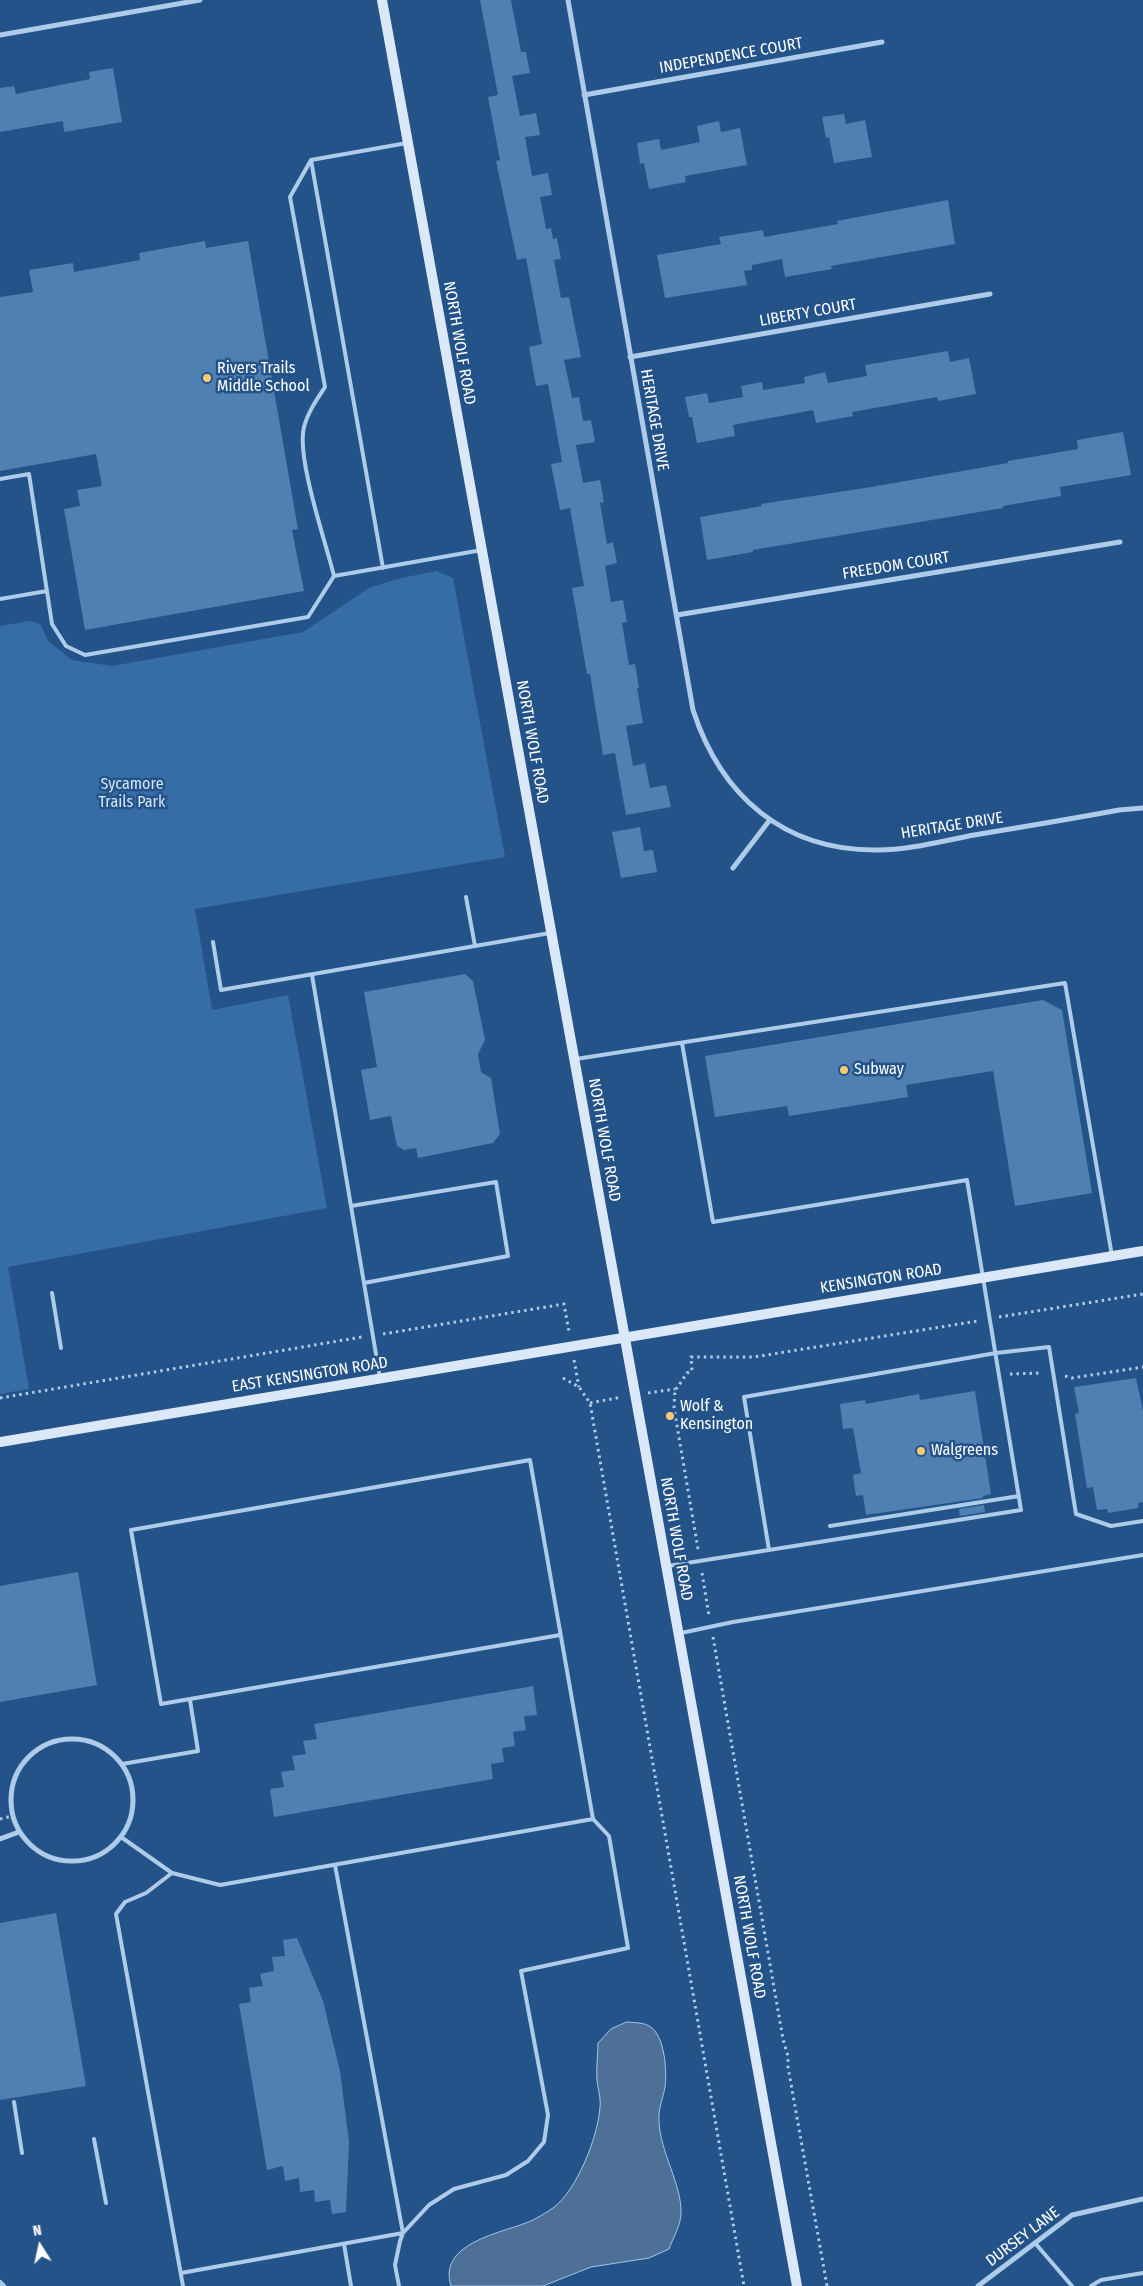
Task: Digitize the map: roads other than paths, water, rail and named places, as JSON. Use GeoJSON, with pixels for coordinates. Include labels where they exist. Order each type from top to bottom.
{"type":"FeatureCollection","features":[{"type":"Feature","properties":{"kind":"main road","name":"NORTH WOLF ROAD"},"geometry":{"type":"LineString","coordinates":[[382,0],[797,2286]]}},
{"type":"Feature","properties":{"kind":"main road","name":"KENSINGTON ROAD"},"geometry":{"type":"LineString","coordinates":[[624,1336],[1143,1251]]}},
{"type":"Feature","properties":{"kind":"main road","name":"EAST KENSINGTON ROAD"},"geometry":{"type":"LineString","coordinates":[[0,1442],[624,1336]]}},
{"type":"Feature","properties":{"kind":"street"},"geometry":{"type":"LineString","coordinates":[[0,35],[200,0]]}},
{"type":"Feature","properties":{"kind":"street","name":"HERITAGE DRIVE"},"geometry":{"type":"LineString","coordinates":[[568,0],[693,710],[701,734],[714,759],[739,793],[769,821],[794,835],[818,843],[877,850],[919,845],[1119,810],[1143,808]]}},
{"type":"Feature","properties":{"kind":"street","name":"INDEPENDENCE COURT"},"geometry":{"type":"LineString","coordinates":[[584,95],[882,42]]}},
{"type":"Feature","properties":{"kind":"street","name":"LIBERTY COURT"},"geometry":{"type":"LineString","coordinates":[[630,357],[990,294]]}},
{"type":"Feature","properties":{"kind":"street","name":"FREEDOM COURT"},"geometry":{"type":"LineString","coordinates":[[677,616],[1120,542]]}},
{"type":"Feature","properties":{"kind":"street"},"geometry":{"type":"LineString","coordinates":[[733,868],[769,821]]}},
{"type":"Feature","properties":{"kind":"street"},"geometry":{"type":"LineString","coordinates":[[66,1739],[87,1740],[106,1749],[122,1764],[130,1781],[133,1801],[130,1820],[121,1837],[106,1851],[88,1859],[68,1861],[49,1857],[32,1847],[19,1832],[12,1816],[10,1794],[16,1774],[28,1757],[45,1745],[66,1739]]}},
{"type":"Feature","properties":{"kind":"street"},"geometry":{"type":"LineString","coordinates":[[0,1839],[19,1832]]}},
{"type":"Feature","properties":{"kind":"street","name":"DURSEY LANE"},"geometry":{"type":"LineString","coordinates":[[978,2286],[1072,2216],[1143,2198]]}},
{"type":"Feature","properties":{"kind":"lane"},"geometry":{"type":"LineString","coordinates":[[311,160],[408,143]]}},
{"type":"Feature","properties":{"kind":"lane"},"geometry":{"type":"LineString","coordinates":[[311,160],[383,568]]}},
{"type":"Feature","properties":{"kind":"lane"},"geometry":{"type":"LineString","coordinates":[[0,479],[29,474],[52,624],[66,646],[85,655],[308,617],[334,576],[303,455],[304,428],[313,406],[325,387],[290,197],[311,160]]}},
{"type":"Feature","properties":{"kind":"lane"},"geometry":{"type":"LineString","coordinates":[[334,576],[482,550]]}},
{"type":"Feature","properties":{"kind":"lane"},"geometry":{"type":"LineString","coordinates":[[0,599],[47,591]]}},
{"type":"Feature","properties":{"kind":"lane"},"geometry":{"type":"LineString","coordinates":[[466,897],[475,946]]}},
{"type":"Feature","properties":{"kind":"lane"},"geometry":{"type":"LineString","coordinates":[[213,942],[221,990],[551,933]]}},
{"type":"Feature","properties":{"kind":"lane"},"geometry":{"type":"LineString","coordinates":[[312,975],[380,1378]]}},
{"type":"Feature","properties":{"kind":"lane"},"geometry":{"type":"LineString","coordinates":[[574,1060],[1065,984],[1112,1256]]}},
{"type":"Feature","properties":{"kind":"lane"},"geometry":{"type":"LineString","coordinates":[[666,1566],[1021,1510],[967,1180],[713,1222],[682,1043]]}},
{"type":"Feature","properties":{"kind":"lane"},"geometry":{"type":"LineString","coordinates":[[351,1206],[496,1182],[508,1256],[364,1283]]}},
{"type":"Feature","properties":{"kind":"lane"},"geometry":{"type":"LineString","coordinates":[[52,1293],[61,1348]]}},
{"type":"Feature","properties":{"kind":"lane"},"geometry":{"type":"LineString","coordinates":[[769,1550],[744,1397],[996,1353],[1049,1347],[1076,1514],[1112,1526],[1143,1521]]}},
{"type":"Feature","properties":{"kind":"lane"},"geometry":{"type":"LineString","coordinates":[[400,2286],[395,2265],[404,2233],[429,2205],[454,2189],[506,2175],[528,2161],[544,2142],[548,2115],[522,1971],[628,1948],[609,1836],[593,1819],[530,1460],[132,1530],[161,1704],[560,1635]]}},
{"type":"Feature","properties":{"kind":"lane"},"geometry":{"type":"LineString","coordinates":[[830,1526],[1019,1496]]}},
{"type":"Feature","properties":{"kind":"lane"},"geometry":{"type":"LineString","coordinates":[[678,1633],[1143,1555]]}},
{"type":"Feature","properties":{"kind":"lane"},"geometry":{"type":"LineString","coordinates":[[122,1764],[198,1751],[190,1700]]}},
{"type":"Feature","properties":{"kind":"lane"},"geometry":{"type":"LineString","coordinates":[[121,1837],[172,1874],[220,1885],[593,1819]]}},
{"type":"Feature","properties":{"kind":"lane"},"geometry":{"type":"LineString","coordinates":[[336,1865],[404,2233]]}},
{"type":"Feature","properties":{"kind":"lane"},"geometry":{"type":"LineString","coordinates":[[172,1874],[146,1892],[125,1902],[116,1914],[183,2286]]}},
{"type":"Feature","properties":{"kind":"lane"},"geometry":{"type":"LineString","coordinates":[[14,2102],[22,2153]]}},
{"type":"Feature","properties":{"kind":"lane"},"geometry":{"type":"LineString","coordinates":[[94,2139],[106,2203]]}},
{"type":"Feature","properties":{"kind":"lane"},"geometry":{"type":"LineString","coordinates":[[181,2273],[404,2233]]}},
{"type":"Feature","properties":{"kind":"lane"},"geometry":{"type":"LineString","coordinates":[[1035,2243],[1072,2286]]}},
{"type":"Feature","properties":{"kind":"lane"},"geometry":{"type":"LineString","coordinates":[[344,2244],[351,2286]]}},
{"type":"Feature","properties":{"kind":"lane"},"geometry":{"type":"LineString","coordinates":[[1091,2286],[1101,2280],[1143,2273]]}},
{"type":"Feature","properties":{"kind":"waterway"},"geometry":{"type":"LineString","coordinates":[[0,2283],[3,2286]]}},
{"type":"Feature","properties":{"kind":"place","name":"Rivers Trails Middle School"},"geometry":{"type":"Point","coordinates":[207,378]}},
{"type":"Feature","properties":{"kind":"place","name":"Subway"},"geometry":{"type":"Point","coordinates":[844,1070]}},
{"type":"Feature","properties":{"kind":"place","name":"Wolf & Kensington"},"geometry":{"type":"Point","coordinates":[670,1416]}},
{"type":"Feature","properties":{"kind":"place","name":"Walgreens"},"geometry":{"type":"Point","coordinates":[921,1451]}},
{"type":"Feature","properties":{"kind":"park label","name":"Sycamore Trails Park"},"geometry":{"type":"Point","coordinates":[132,794]}}]}
